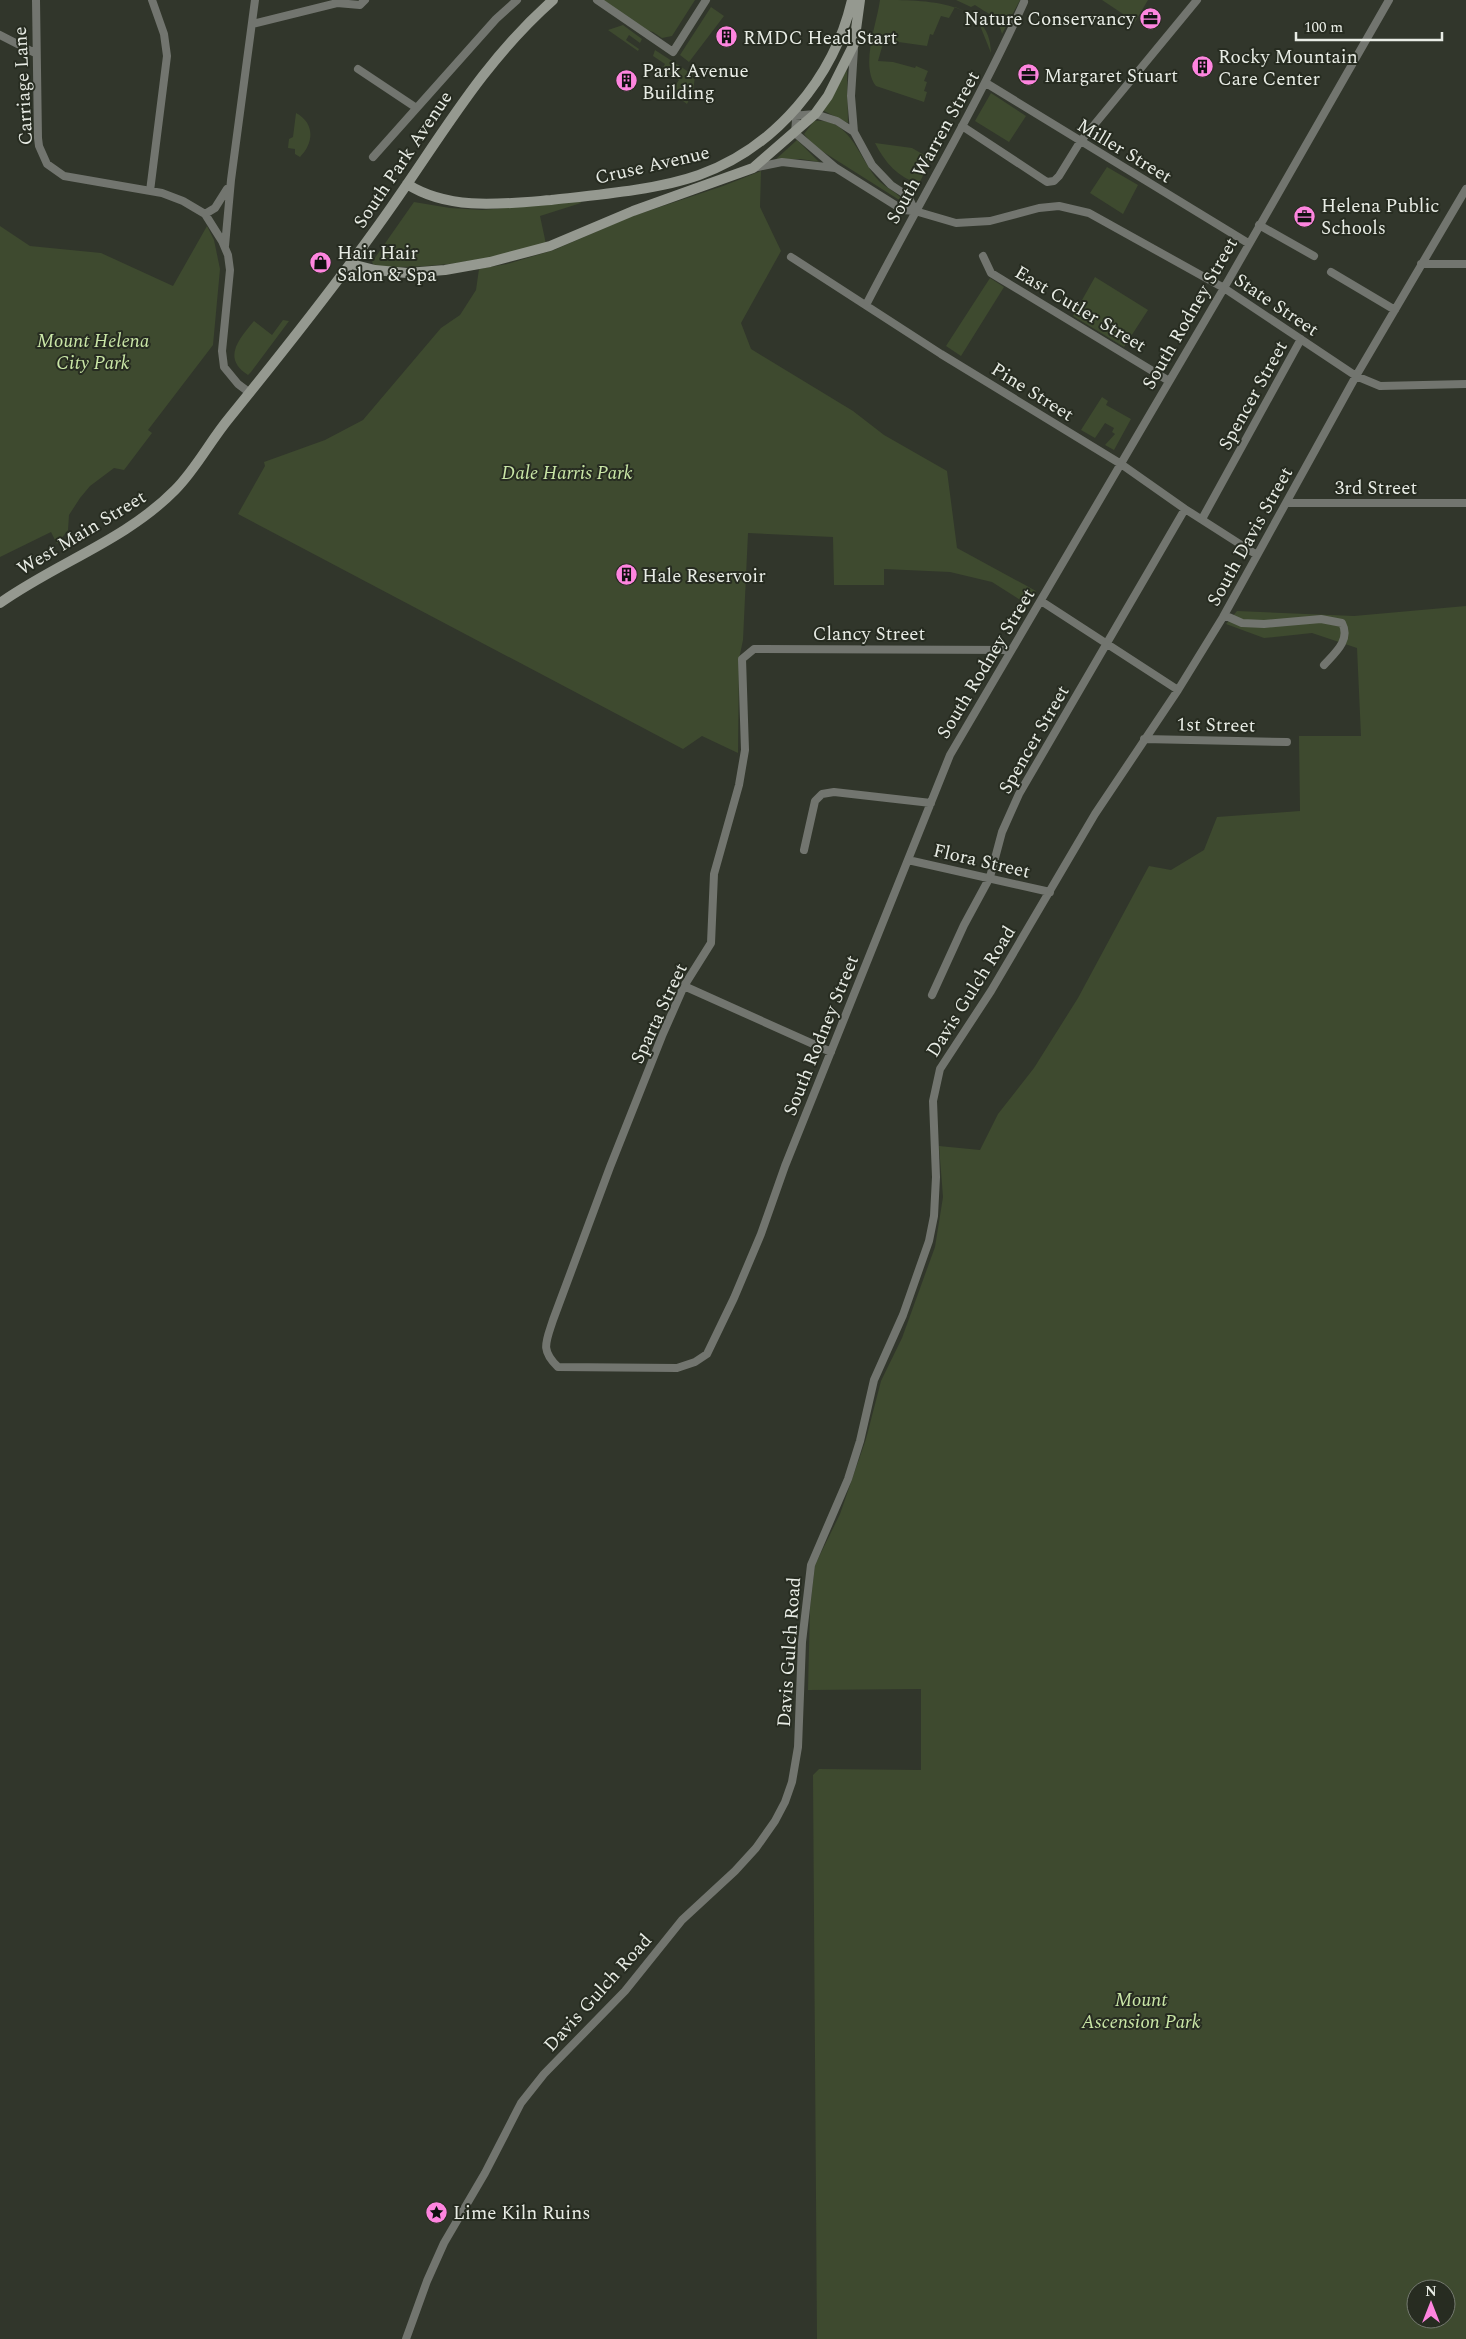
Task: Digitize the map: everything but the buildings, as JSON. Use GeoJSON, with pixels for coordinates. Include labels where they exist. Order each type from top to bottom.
{"type":"FeatureCollection","features":[{"type":"Feature","properties":{"kind":"street","name":"Carriage Lane"},"geometry":{"type":"LineString","coordinates":[[36,0],[35,53],[38,138],[47,164],[64,176],[78,180],[150,191],[183,201],[205,214],[224,247],[230,270],[230,286],[222,351],[224,367],[238,384],[250,393]]}},
{"type":"Feature","properties":{"kind":"street"},"geometry":{"type":"LineString","coordinates":[[150,191],[167,56],[164,34],[152,0]]}},
{"type":"Feature","properties":{"kind":"street"},"geometry":{"type":"LineString","coordinates":[[224,247],[255,0]]}},
{"type":"Feature","properties":{"kind":"street"},"geometry":{"type":"LineString","coordinates":[[373,157],[415,107],[496,19],[517,0]]}},
{"type":"Feature","properties":{"kind":"street","name":"South Park Avenue"},"geometry":{"type":"LineString","coordinates":[[250,393],[351,264],[478,80],[509,42],[553,0]]}},
{"type":"Feature","properties":{"kind":"street"},"geometry":{"type":"LineString","coordinates":[[598,0],[673,52],[706,0]]}},
{"type":"Feature","properties":{"kind":"street","name":"Cruse Avenue"},"geometry":{"type":"LineString","coordinates":[[407,184],[424,194],[451,202],[503,203],[580,197],[639,188],[697,176],[723,166],[742,155],[794,113],[832,57],[852,0]]}},
{"type":"Feature","properties":{"kind":"street","name":"Cruse Avenue"},"geometry":{"type":"LineString","coordinates":[[351,264],[374,270],[407,273],[445,270],[490,262],[550,246],[633,211],[753,168],[795,134],[815,114],[828,96],[854,44],[860,0]]}},
{"type":"Feature","properties":{"kind":"street"},"geometry":{"type":"LineString","coordinates":[[962,126],[1047,182],[1054,181],[1060,176],[1080,142],[1196,0]]}},
{"type":"Feature","properties":{"kind":"street","name":"South Rodney Street"},"geometry":{"type":"LineString","coordinates":[[678,1368],[695,1362],[707,1354],[734,1298],[950,755],[1224,288],[1248,243],[1389,0]]}},
{"type":"Feature","properties":{"kind":"street"},"geometry":{"type":"LineString","coordinates":[[252,24],[337,3],[363,2]]}},
{"type":"Feature","properties":{"kind":"street","name":"South Warren Street"},"geometry":{"type":"LineString","coordinates":[[866,305],[915,211],[986,83],[1024,2]]}},
{"type":"Feature","properties":{"kind":"street"},"geometry":{"type":"LineString","coordinates":[[0,35],[35,53]]}},
{"type":"Feature","properties":{"kind":"street"},"geometry":{"type":"LineString","coordinates":[[854,44],[851,96],[854,132],[872,165],[891,185],[908,196],[915,211],[902,210],[836,168],[795,134],[794,113],[815,114],[837,121],[854,132]]}},
{"type":"Feature","properties":{"kind":"street"},"geometry":{"type":"LineString","coordinates":[[358,69],[415,107]]}},
{"type":"Feature","properties":{"kind":"street","name":"Miller Street"},"geometry":{"type":"LineString","coordinates":[[986,83],[1248,243]]}},
{"type":"Feature","properties":{"kind":"street"},"geometry":{"type":"LineString","coordinates":[[753,168],[782,162],[836,168]]}},
{"type":"Feature","properties":{"kind":"street"},"geometry":{"type":"LineString","coordinates":[[205,214],[221,201],[231,180]]}},
{"type":"Feature","properties":{"kind":"street","name":"South Davis Street"},"geometry":{"type":"LineString","coordinates":[[1050,892],[1095,814],[1178,690],[1224,615],[1356,376],[1466,189]]}},
{"type":"Feature","properties":{"kind":"street","name":"State Street"},"geometry":{"type":"LineString","coordinates":[[915,211],[956,223],[990,221],[1049,207],[1074,208],[1100,218],[1224,288],[1356,376],[1380,386],[1466,384]]}},
{"type":"Feature","properties":{"kind":"street"},"geometry":{"type":"LineString","coordinates":[[1259,225],[1314,256]]}},
{"type":"Feature","properties":{"kind":"street","name":"East Cutler Street"},"geometry":{"type":"LineString","coordinates":[[984,256],[991,273],[1169,381]]}},
{"type":"Feature","properties":{"kind":"street","name":"Pine Street"},"geometry":{"type":"LineString","coordinates":[[791,257],[941,354],[1121,464],[1185,509],[1257,555]]}},
{"type":"Feature","properties":{"kind":"street"},"geometry":{"type":"LineString","coordinates":[[1421,264],[1466,264]]}},
{"type":"Feature","properties":{"kind":"street"},"geometry":{"type":"LineString","coordinates":[[1331,272],[1395,310]]}},
{"type":"Feature","properties":{"kind":"street","name":"Spencer Street"},"geometry":{"type":"LineString","coordinates":[[1202,519],[1301,339]]}},
{"type":"Feature","properties":{"kind":"street","name":"West Main Street"},"geometry":{"type":"LineString","coordinates":[[0,602],[155,509],[177,488],[250,393]]}},
{"type":"Feature","properties":{"kind":"street","name":"3rd Street"},"geometry":{"type":"LineString","coordinates":[[1287,502],[1466,503]]}},
{"type":"Feature","properties":{"kind":"street","name":"Spencer Street"},"geometry":{"type":"LineString","coordinates":[[932,995],[964,925],[990,877],[1002,832],[1019,794],[1185,509]]}},
{"type":"Feature","properties":{"kind":"street"},"geometry":{"type":"LineString","coordinates":[[1041,602],[1107,642],[1178,690]]}},
{"type":"Feature","properties":{"kind":"street"},"geometry":{"type":"LineString","coordinates":[[1224,615],[1242,623],[1264,624],[1321,619],[1342,623],[1346,636],[1341,646],[1324,665]]}},
{"type":"Feature","properties":{"kind":"street","name":"Clancy Street"},"geometry":{"type":"LineString","coordinates":[[743,671],[742,659],[754,649],[1011,650]]}},
{"type":"Feature","properties":{"kind":"street","name":"Sparta Street"},"geometry":{"type":"LineString","coordinates":[[678,1368],[558,1367],[547,1356],[545,1344],[610,1167],[684,986],[711,943],[714,874],[739,785],[745,750],[743,671]]}},
{"type":"Feature","properties":{"kind":"street","name":"1st Street"},"geometry":{"type":"LineString","coordinates":[[1144,739],[1287,742]]}},
{"type":"Feature","properties":{"kind":"street"},"geometry":{"type":"LineString","coordinates":[[804,850],[815,801],[822,794],[834,792],[931,803]]}},
{"type":"Feature","properties":{"kind":"street","name":"Flora Street"},"geometry":{"type":"LineString","coordinates":[[908,860],[1050,892]]}},
{"type":"Feature","properties":{"kind":"street","name":"Davis Gulch Road"},"geometry":{"type":"LineString","coordinates":[[406,2339],[427,2281],[444,2243],[485,2173],[521,2103],[544,2074],[625,1991],[682,1920],[735,1871],[756,1848],[775,1821],[785,1802],[792,1782],[798,1748],[802,1642],[811,1565],[848,1479],[860,1440],[874,1380],[902,1315],[929,1241],[935,1204],[932,1112],[937,1078],[945,1060],[979,1010],[1050,892]]}},
{"type":"Feature","properties":{"kind":"street"},"geometry":{"type":"LineString","coordinates":[[684,986],[831,1052]]}},
{"type":"Feature","properties":{"kind":"green space"},"geometry":{"type":"Polygon","coordinates":[[[602,0],[695,0],[672,36],[662,38],[653,32],[642,29],[602,0]]]}},
{"type":"Feature","properties":{"kind":"green space"},"geometry":{"type":"Polygon","coordinates":[[[880,0],[935,3],[955,8],[949,18],[941,16],[933,35],[930,34],[927,46],[884,40],[878,61],[893,62],[915,68],[916,66],[928,71],[924,81],[927,82],[924,91],[927,92],[924,102],[876,86],[871,78],[869,56],[880,0]]]}},
{"type":"Feature","properties":{"kind":"green space"},"geometry":{"type":"Polygon","coordinates":[[[956,0],[1020,0],[1002,34],[993,16],[975,5],[971,7],[956,0]]]}},
{"type":"Feature","properties":{"kind":"green space"},"geometry":{"type":"Polygon","coordinates":[[[1102,0],[1148,0],[1135,22],[1102,0]]]}},
{"type":"Feature","properties":{"kind":"green space"},"geometry":{"type":"Polygon","coordinates":[[[711,7],[724,16],[689,62],[680,55],[711,7]]]}},
{"type":"Feature","properties":{"kind":"green space"},"geometry":{"type":"Polygon","coordinates":[[[973,17],[980,22],[988,36],[991,53],[979,23],[973,17]]]}},
{"type":"Feature","properties":{"kind":"green space"},"geometry":{"type":"Polygon","coordinates":[[[623,25],[642,39],[640,43],[629,35],[626,40],[639,49],[638,51],[608,30],[623,25]]]}},
{"type":"Feature","properties":{"kind":"green space"},"geometry":{"type":"Polygon","coordinates":[[[655,50],[695,76],[693,92],[687,104],[671,92],[679,80],[662,69],[665,64],[653,56],[655,50]]]}},
{"type":"Feature","properties":{"kind":"green space"},"geometry":{"type":"Polygon","coordinates":[[[847,70],[848,123],[822,110],[847,70]]]}},
{"type":"Feature","properties":{"kind":"green space"},"geometry":{"type":"Polygon","coordinates":[[[991,93],[1026,116],[1009,142],[975,121],[991,93]]]}},
{"type":"Feature","properties":{"kind":"green space"},"geometry":{"type":"Polygon","coordinates":[[[296,113],[307,122],[310,134],[308,146],[300,157],[295,154],[295,149],[288,148],[289,139],[293,137],[296,113]]]}},
{"type":"Feature","properties":{"kind":"green space"},"geometry":{"type":"Polygon","coordinates":[[[814,121],[827,122],[837,126],[846,133],[879,181],[897,194],[904,203],[814,146],[804,134],[814,121]]]}},
{"type":"Feature","properties":{"kind":"green space"},"geometry":{"type":"Polygon","coordinates":[[[797,140],[819,162],[801,159],[775,160],[797,140]]]}},
{"type":"Feature","properties":{"kind":"green space"},"geometry":{"type":"Polygon","coordinates":[[[875,143],[912,148],[931,159],[919,184],[898,173],[883,157],[875,143]]]}},
{"type":"Feature","properties":{"kind":"green space"},"geometry":{"type":"Polygon","coordinates":[[[1107,167],[1138,185],[1123,214],[1090,193],[1107,167]]]}},
{"type":"Feature","properties":{"kind":"green space","name":"Dale Harris Park"},"geometry":{"type":"Polygon","coordinates":[[[761,171],[760,207],[781,251],[741,323],[751,349],[853,411],[884,435],[947,471],[957,548],[1036,591],[1028,605],[992,582],[950,572],[884,569],[884,585],[834,585],[833,537],[748,533],[743,640],[739,659],[738,753],[702,736],[683,749],[238,514],[265,466],[264,462],[325,440],[363,420],[441,328],[460,315],[476,290],[479,269],[507,264],[554,250],[630,217],[723,186],[761,171]]]}},
{"type":"Feature","properties":{"kind":"green space"},"geometry":{"type":"Polygon","coordinates":[[[580,201],[581,203],[540,216],[546,244],[486,258],[447,264],[375,267],[372,262],[414,202],[450,208],[482,210],[580,201]]]}},
{"type":"Feature","properties":{"kind":"green space","name":"Mount Helena City Park"},"geometry":{"type":"Polygon","coordinates":[[[0,226],[30,246],[101,253],[173,286],[207,226],[214,240],[220,269],[213,345],[148,430],[152,433],[124,470],[114,468],[90,486],[69,515],[68,530],[57,544],[51,532],[0,557],[0,226]]]}},
{"type":"Feature","properties":{"kind":"green space"},"geometry":{"type":"Polygon","coordinates":[[[1095,277],[1148,310],[1124,347],[1073,316],[1095,277]]]}},
{"type":"Feature","properties":{"kind":"green space"},"geometry":{"type":"Polygon","coordinates":[[[990,278],[1004,287],[961,356],[946,346],[990,278]]]}},
{"type":"Feature","properties":{"kind":"green space"},"geometry":{"type":"Polygon","coordinates":[[[283,320],[289,321],[248,375],[240,368],[234,355],[243,334],[254,321],[272,335],[283,320]]]}},
{"type":"Feature","properties":{"kind":"green space"},"geometry":{"type":"Polygon","coordinates":[[[1102,397],[1108,401],[1106,405],[1131,419],[1114,450],[1105,445],[1115,434],[1112,432],[1114,428],[1105,423],[1095,438],[1081,430],[1102,397]]]}},
{"type":"Feature","properties":{"kind":"green space","name":"Mount Ascension Park"},"geometry":{"type":"Polygon","coordinates":[[[1466,606],[1466,2339],[817,2339],[813,1775],[819,1769],[921,1770],[921,1689],[808,1690],[810,1608],[815,1565],[840,1514],[866,1439],[881,1381],[902,1338],[935,1247],[943,1197],[939,1146],[980,1150],[998,1114],[1034,1068],[1078,998],[1149,866],[1171,870],[1204,850],[1217,817],[1300,811],[1299,736],[1361,736],[1357,648],[1312,633],[1264,638],[1226,624],[1237,611],[1354,616],[1466,606]]]}},
{"type":"Feature","properties":{"kind":"place","name":"Nature Conservancy"},"geometry":{"type":"Point","coordinates":[1151,18]}},
{"type":"Feature","properties":{"kind":"place","name":"RMDC Head Start"},"geometry":{"type":"Point","coordinates":[727,37]}},
{"type":"Feature","properties":{"kind":"place","name":"Rocky Mountain Care Center"},"geometry":{"type":"Point","coordinates":[1202,67]}},
{"type":"Feature","properties":{"kind":"place","name":"Margaret Stuart"},"geometry":{"type":"Point","coordinates":[1028,75]}},
{"type":"Feature","properties":{"kind":"place","name":"Park Avenue Building"},"geometry":{"type":"Point","coordinates":[626,81]}},
{"type":"Feature","properties":{"kind":"place","name":"Helena Public Schools"},"geometry":{"type":"Point","coordinates":[1305,216]}},
{"type":"Feature","properties":{"kind":"place","name":"Hair Hair Salon & Spa"},"geometry":{"type":"Point","coordinates":[321,263]}},
{"type":"Feature","properties":{"kind":"place","name":"Hale Reservoir"},"geometry":{"type":"Point","coordinates":[626,575]}},
{"type":"Feature","properties":{"kind":"place","name":"Lime Kiln Ruins"},"geometry":{"type":"Point","coordinates":[437,2212]}}]}
